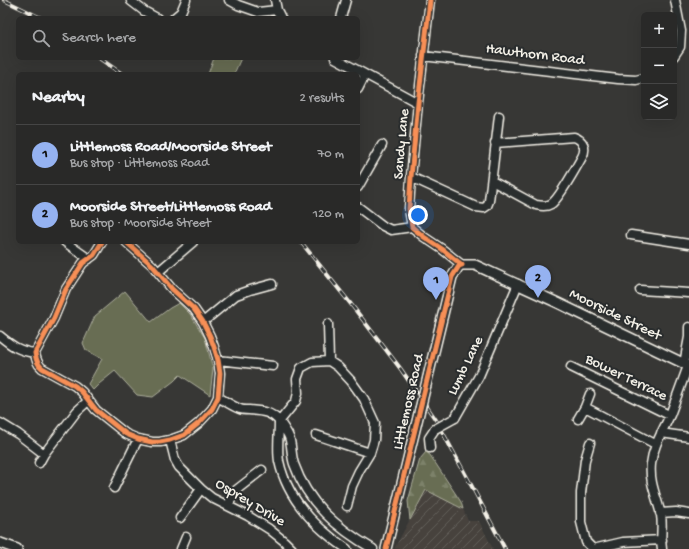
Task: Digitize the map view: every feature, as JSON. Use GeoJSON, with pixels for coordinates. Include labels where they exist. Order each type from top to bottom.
{"type":"FeatureCollection","features":[{"type":"Feature","properties":{"kind":"street"},"geometry":{"type":"LineString","coordinates":[[176,16],[181,12],[186,0]]}},
{"type":"Feature","properties":{"kind":"street"},"geometry":{"type":"LineString","coordinates":[[230,0],[238,5],[258,12],[277,10]]}},
{"type":"Feature","properties":{"kind":"street"},"geometry":{"type":"LineString","coordinates":[[275,0],[280,16]]}},
{"type":"Feature","properties":{"kind":"street"},"geometry":{"type":"LineString","coordinates":[[342,16],[346,0]]}},
{"type":"Feature","properties":{"kind":"street","name":"Sandy Lane"},"geometry":{"type":"LineString","coordinates":[[412,227],[409,210],[411,177],[430,0]]}},
{"type":"Feature","properties":{"kind":"street"},"geometry":{"type":"LineString","coordinates":[[675,0],[681,31],[680,47],[677,52]]}},
{"type":"Feature","properties":{"kind":"street"},"geometry":{"type":"LineString","coordinates":[[131,1],[153,16]]}},
{"type":"Feature","properties":{"kind":"street","name":"Hawthorn Road"},"geometry":{"type":"LineString","coordinates":[[423,56],[618,79],[641,79]]}},
{"type":"Feature","properties":{"kind":"street"},"geometry":{"type":"LineString","coordinates":[[338,60],[360,72]]}},
{"type":"Feature","properties":{"kind":"street"},"geometry":{"type":"LineString","coordinates":[[360,72],[418,103]]}},
{"type":"Feature","properties":{"kind":"street"},"geometry":{"type":"LineString","coordinates":[[360,85],[365,75]]}},
{"type":"Feature","properties":{"kind":"street"},"geometry":{"type":"LineString","coordinates":[[411,177],[476,207],[484,208],[487,206],[492,181],[499,116]]}},
{"type":"Feature","properties":{"kind":"street"},"geometry":{"type":"LineString","coordinates":[[492,181],[536,204],[542,206],[548,205],[556,200],[582,157],[584,150],[580,140],[574,137],[495,143]]}},
{"type":"Feature","properties":{"kind":"street"},"geometry":{"type":"LineString","coordinates":[[360,184],[382,146]]}},
{"type":"Feature","properties":{"kind":"street"},"geometry":{"type":"LineString","coordinates":[[360,209],[383,226],[391,230],[412,227],[462,264]]}},
{"type":"Feature","properties":{"kind":"street"},"geometry":{"type":"LineString","coordinates":[[631,235],[689,244]]}},
{"type":"Feature","properties":{"kind":"street"},"geometry":{"type":"LineString","coordinates":[[67,244],[86,261]]}},
{"type":"Feature","properties":{"kind":"street"},"geometry":{"type":"LineString","coordinates":[[101,244],[94,255],[86,261],[66,289],[54,318],[35,352],[38,365],[75,386],[82,392],[96,410],[126,434],[138,439],[152,442],[170,440],[184,435],[199,423],[212,409],[218,397],[220,373],[218,360],[210,336],[194,309],[172,289],[152,265],[128,244]]}},
{"type":"Feature","properties":{"kind":"street"},"geometry":{"type":"LineString","coordinates":[[158,272],[191,244]]}},
{"type":"Feature","properties":{"kind":"street","name":"Moorside Street"},"geometry":{"type":"LineString","coordinates":[[462,264],[475,265],[518,284],[687,365]]}},
{"type":"Feature","properties":{"kind":"street","name":"Littlemoss Road"},"geometry":{"type":"LineString","coordinates":[[386,549],[452,277],[462,264]]}},
{"type":"Feature","properties":{"kind":"street"},"geometry":{"type":"LineString","coordinates":[[203,322],[236,295],[272,284]]}},
{"type":"Feature","properties":{"kind":"street","name":"Lumb Lane"},"geometry":{"type":"LineString","coordinates":[[430,448],[429,438],[435,429],[455,418],[479,376],[518,284]]}},
{"type":"Feature","properties":{"kind":"street"},"geometry":{"type":"LineString","coordinates":[[640,290],[689,293]]}},
{"type":"Feature","properties":{"kind":"street"},"geometry":{"type":"LineString","coordinates":[[328,324],[329,361]]}},
{"type":"Feature","properties":{"kind":"street"},"geometry":{"type":"LineString","coordinates":[[662,549],[662,524],[652,487],[651,463],[655,444],[669,415],[687,365],[689,327]]}},
{"type":"Feature","properties":{"kind":"street"},"geometry":{"type":"LineString","coordinates":[[0,336],[14,347],[35,352]]}},
{"type":"Feature","properties":{"kind":"street"},"geometry":{"type":"LineString","coordinates":[[218,360],[273,366]]}},
{"type":"Feature","properties":{"kind":"street"},"geometry":{"type":"LineString","coordinates":[[347,506],[352,486],[370,453],[374,440],[375,423],[364,399],[351,381],[338,367],[329,361],[312,362],[301,368],[297,379],[298,393],[296,401],[279,422],[279,460],[285,481],[296,501],[327,534],[347,549]]}},
{"type":"Feature","properties":{"kind":"street","name":"Bower Terrace"},"geometry":{"type":"LineString","coordinates":[[571,367],[669,415]]}},
{"type":"Feature","properties":{"kind":"street"},"geometry":{"type":"LineString","coordinates":[[578,419],[590,394]]}},
{"type":"Feature","properties":{"kind":"street"},"geometry":{"type":"LineString","coordinates":[[218,397],[241,409],[265,411],[272,415],[279,422],[289,437],[296,468],[305,488],[316,504],[325,514],[341,527],[359,541],[373,549]]}},
{"type":"Feature","properties":{"kind":"street"},"geometry":{"type":"LineString","coordinates":[[39,464],[44,454],[77,411],[88,401]]}},
{"type":"Feature","properties":{"kind":"street"},"geometry":{"type":"LineString","coordinates":[[585,407],[655,444]]}},
{"type":"Feature","properties":{"kind":"street"},"geometry":{"type":"LineString","coordinates":[[0,423],[18,434],[44,454]]}},
{"type":"Feature","properties":{"kind":"street"},"geometry":{"type":"LineString","coordinates":[[661,433],[689,437]]}},
{"type":"Feature","properties":{"kind":"street"},"geometry":{"type":"LineString","coordinates":[[316,435],[370,453]]}},
{"type":"Feature","properties":{"kind":"street"},"geometry":{"type":"LineString","coordinates":[[114,488],[138,439]]}},
{"type":"Feature","properties":{"kind":"street","name":"Osprey Drive"},"geometry":{"type":"LineString","coordinates":[[170,440],[175,460],[179,467],[201,489],[212,498],[248,516],[269,529],[292,549]]}},
{"type":"Feature","properties":{"kind":"street"},"geometry":{"type":"LineString","coordinates":[[590,443],[581,493],[581,522],[586,542],[593,549],[623,542],[662,540]]}},
{"type":"Feature","properties":{"kind":"street"},"geometry":{"type":"LineString","coordinates":[[228,506],[235,491],[262,470]]}},
{"type":"Feature","properties":{"kind":"street"},"geometry":{"type":"LineString","coordinates":[[180,518],[201,489]]}},
{"type":"Feature","properties":{"kind":"street"},"geometry":{"type":"LineString","coordinates":[[660,513],[676,512],[689,514]]}},
{"type":"Feature","properties":{"kind":"street"},"geometry":{"type":"LineString","coordinates":[[181,549],[186,537]]}},
{"type":"Feature","properties":{"kind":"street"},"geometry":{"type":"LineString","coordinates":[[0,543],[11,548]]}},
{"type":"Feature","properties":{"kind":"shaded area"},"geometry":{"type":"Polygon","coordinates":[[[426,490],[463,509],[468,521],[479,521],[493,549],[394,549],[426,490]]]}},
{"type":"Feature","properties":{"kind":"green space"},"geometry":{"type":"Polygon","coordinates":[[[213,60],[240,60],[235,72],[209,72],[213,60]]]}},
{"type":"Feature","properties":{"kind":"green space"},"geometry":{"type":"Polygon","coordinates":[[[125,291],[151,322],[179,303],[190,314],[205,338],[213,369],[210,395],[180,375],[153,397],[137,395],[115,371],[93,390],[88,384],[102,359],[86,350],[83,343],[95,316],[125,291]]]}},
{"type":"Feature","properties":{"kind":"green space"},"geometry":{"type":"Polygon","coordinates":[[[426,452],[430,455],[461,502],[463,509],[426,490],[410,520],[408,501],[420,459],[426,452]]]}},
{"type":"Feature","properties":{"kind":"railway"},"geometry":{"type":"LineString","coordinates":[[4,0],[37,16]]}},
{"type":"Feature","properties":{"kind":"railway"},"geometry":{"type":"LineString","coordinates":[[102,60],[119,72]]}},
{"type":"Feature","properties":{"kind":"railway"},"geometry":{"type":"LineString","coordinates":[[303,244],[400,368],[436,420],[505,549]]}},
{"type":"Feature","properties":{"kind":"cycle path"},"geometry":{"type":"LineString","coordinates":[[386,549],[452,277],[459,266],[462,265],[412,227],[409,209],[418,103],[430,0]]}},
{"type":"Feature","properties":{"kind":"cycle path"},"geometry":{"type":"LineString","coordinates":[[101,244],[94,255],[83,263],[66,289],[54,318],[35,353],[36,359],[42,368],[75,386],[82,392],[96,410],[126,434],[138,439],[160,442],[184,435],[199,423],[212,409],[218,397],[220,373],[218,360],[210,336],[194,309],[172,289],[152,265],[128,244]]}},
{"type":"Feature","properties":{"kind":"place","name":"Moorside Street/Littlemoss Road"},"geometry":{"type":"Point","coordinates":[538,298]}},
{"type":"Feature","properties":{"kind":"place","name":"Littlemoss Road/Moorside Street"},"geometry":{"type":"Point","coordinates":[436,300]}}]}
